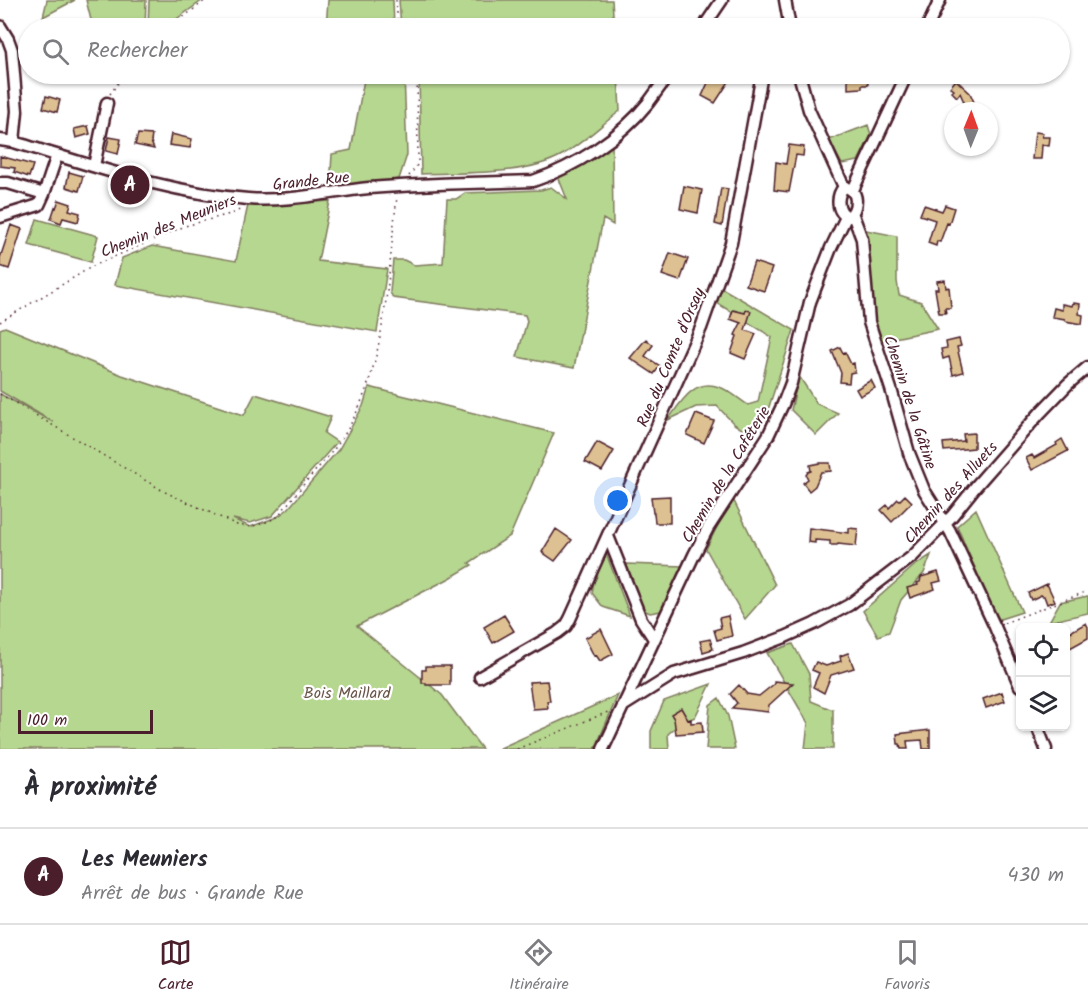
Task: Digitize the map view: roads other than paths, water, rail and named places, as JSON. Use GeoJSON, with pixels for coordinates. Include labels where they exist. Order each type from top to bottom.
{"type":"FeatureCollection","features":[{"type":"Feature","properties":{"kind":"street"},"geometry":{"type":"LineString","coordinates":[[710,18],[722,0]]}},
{"type":"Feature","properties":{"kind":"street"},"geometry":{"type":"LineString","coordinates":[[785,0],[788,18]]}},
{"type":"Feature","properties":{"kind":"street"},"geometry":{"type":"LineString","coordinates":[[932,18],[940,0]]}},
{"type":"Feature","properties":{"kind":"street"},"geometry":{"type":"LineString","coordinates":[[0,26],[12,50],[17,111],[14,142]]}},
{"type":"Feature","properties":{"kind":"street","name":"Grande Rue"},"geometry":{"type":"LineString","coordinates":[[0,140],[57,154],[163,186],[248,199],[294,199],[398,186],[533,181],[579,160],[619,132],[646,105],[662,84]]}},
{"type":"Feature","properties":{"kind":"street","name":"Rue du Comte d'Orsay"},"geometry":{"type":"LineString","coordinates":[[480,677],[566,626],[701,328],[728,253],[760,84]]}},
{"type":"Feature","properties":{"kind":"street"},"geometry":{"type":"LineString","coordinates":[[802,84],[809,110],[855,199],[849,216],[842,214],[839,209],[842,189],[849,188]]}},
{"type":"Feature","properties":{"kind":"street"},"geometry":{"type":"LineString","coordinates":[[849,188],[902,84]]}},
{"type":"Feature","properties":{"kind":"street"},"geometry":{"type":"LineString","coordinates":[[94,166],[107,103]]}},
{"type":"Feature","properties":{"kind":"street"},"geometry":{"type":"LineString","coordinates":[[0,217],[39,205],[57,154]]}},
{"type":"Feature","properties":{"kind":"street"},"geometry":{"type":"LineString","coordinates":[[0,183],[8,183],[44,194]]}},
{"type":"Feature","properties":{"kind":"street","name":"Chemin de la Gâtine"},"geometry":{"type":"LineString","coordinates":[[849,216],[862,239],[869,322],[909,453],[924,490],[945,523],[995,627],[1016,677]]}},
{"type":"Feature","properties":{"kind":"street","name":"Chemin de la Caféterie"},"geometry":{"type":"LineString","coordinates":[[603,749],[708,528],[768,435],[783,404],[791,383],[810,302],[827,258],[849,216]]}},
{"type":"Feature","properties":{"kind":"street","name":"Chemin des Alluets"},"geometry":{"type":"LineString","coordinates":[[622,706],[674,674],[743,653],[785,637],[849,605],[913,556],[952,516],[1040,413],[1068,384],[1088,368]]}},
{"type":"Feature","properties":{"kind":"street"},"geometry":{"type":"LineString","coordinates":[[608,536],[641,619],[654,639]]}},
{"type":"Feature","properties":{"kind":"street"},"geometry":{"type":"LineString","coordinates":[[1038,731],[1046,749]]}},
{"type":"Feature","properties":{"kind":"place","name":"Les Meuniers"},"geometry":{"type":"Point","coordinates":[130,185]}},
{"type":"Feature","properties":{"kind":"park label","name":"Bois Maillard"},"geometry":{"type":"Point","coordinates":[347,692]}}]}
